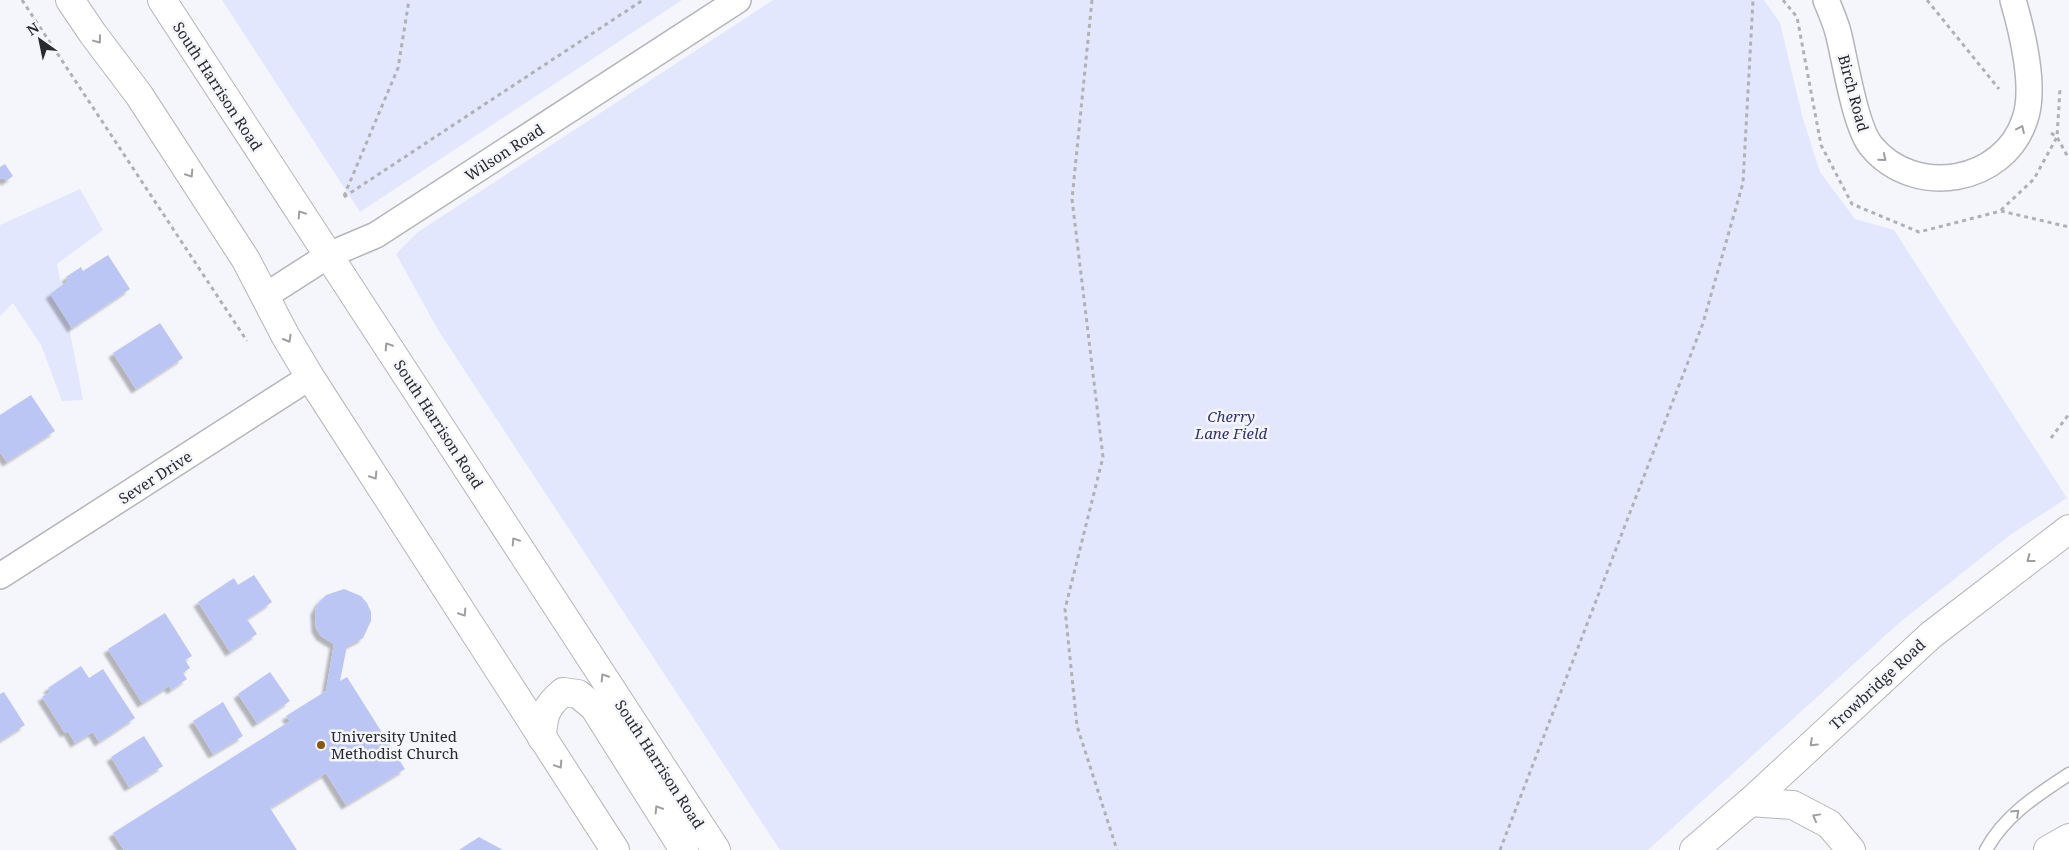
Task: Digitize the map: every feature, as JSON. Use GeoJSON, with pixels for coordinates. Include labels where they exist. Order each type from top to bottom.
{"type":"FeatureCollection","features":[{"type":"Feature","properties":{"kind":"street"},"geometry":{"type":"LineString","coordinates":[[70,0],[139,95],[246,260],[310,377],[615,850]]}},
{"type":"Feature","properties":{"kind":"street","name":"South Harrison Road"},"geometry":{"type":"LineString","coordinates":[[162,0],[716,850]]}},
{"type":"Feature","properties":{"kind":"street","name":"Wilson Road"},"geometry":{"type":"LineString","coordinates":[[265,296],[328,254],[376,235],[738,0]]}},
{"type":"Feature","properties":{"kind":"street","name":"Birch Road"},"geometry":{"type":"LineString","coordinates":[[1826,0],[1837,30],[1861,128],[1870,145],[1884,160],[1903,171],[1926,178],[1956,177],[1983,169],[2004,153],[2019,134],[2026,117],[2028,86],[2024,39],[2013,0]]}},
{"type":"Feature","properties":{"kind":"street","name":"Sever Drive"},"geometry":{"type":"LineString","coordinates":[[0,576],[310,377]]}},
{"type":"Feature","properties":{"kind":"street","name":"Trowbridge Road"},"geometry":{"type":"LineString","coordinates":[[1694,850],[1750,802],[1930,635],[2069,529]]}},
{"type":"Feature","properties":{"kind":"street"},"geometry":{"type":"LineString","coordinates":[[542,738],[543,718],[550,702],[562,692],[578,694],[594,707],[684,850]]}},
{"type":"Feature","properties":{"kind":"street"},"geometry":{"type":"LineString","coordinates":[[1750,802],[1793,805],[1829,824],[1851,850]]}},
{"type":"Feature","properties":{"kind":"street"},"geometry":{"type":"LineString","coordinates":[[2048,850],[2069,838]]}},
{"type":"Feature","properties":{"kind":"lane"},"geometry":{"type":"LineString","coordinates":[[1986,850],[1994,834],[2028,801],[2069,774]]}},
{"type":"Feature","properties":{"kind":"path"},"geometry":{"type":"LineString","coordinates":[[22,0],[247,341]]}},
{"type":"Feature","properties":{"kind":"path"},"geometry":{"type":"LineString","coordinates":[[409,0],[398,68],[344,197],[643,0]]}},
{"type":"Feature","properties":{"kind":"path"},"geometry":{"type":"LineString","coordinates":[[1092,0],[1072,199],[1104,457],[1065,609],[1077,726],[1117,850]]}},
{"type":"Feature","properties":{"kind":"path"},"geometry":{"type":"LineString","coordinates":[[1500,850],[1703,323],[1743,183],[1754,0]]}},
{"type":"Feature","properties":{"kind":"path"},"geometry":{"type":"LineString","coordinates":[[2051,438],[2069,414]]}},
{"type":"Feature","properties":{"kind":"green space"},"geometry":{"type":"Polygon","coordinates":[[[222,0],[682,0],[360,212],[222,0]]]}},
{"type":"Feature","properties":{"kind":"green space","name":"Cherry Lane Field"},"geometry":{"type":"Polygon","coordinates":[[[773,0],[1764,0],[1780,23],[1803,119],[1820,172],[1855,219],[1894,230],[2067,498],[2010,535],[1899,623],[1648,850],[780,850],[438,330],[396,254],[418,232],[773,0]]]}},
{"type":"Feature","properties":{"kind":"green space"},"geometry":{"type":"Polygon","coordinates":[[[80,189],[103,230],[57,264],[83,400],[62,401],[41,345],[13,303],[0,316],[0,225],[80,189]]]}},
{"type":"Feature","properties":{"kind":"building"},"geometry":{"type":"Polygon","coordinates":[[[5,164],[13,176],[6,181],[3,178],[0,179],[0,167],[5,164]]]}},
{"type":"Feature","properties":{"kind":"building"},"geometry":{"type":"Polygon","coordinates":[[[108,255],[130,289],[72,328],[50,294],[68,281],[66,277],[81,267],[83,271],[108,255]]]}},
{"type":"Feature","properties":{"kind":"building"},"geometry":{"type":"Polygon","coordinates":[[[160,323],[183,358],[136,389],[113,353],[160,323]]]}},
{"type":"Feature","properties":{"kind":"building"},"geometry":{"type":"Polygon","coordinates":[[[31,395],[55,431],[7,462],[0,452],[0,415],[31,395]]]}},
{"type":"Feature","properties":{"kind":"building"},"geometry":{"type":"Polygon","coordinates":[[[254,575],[272,602],[247,619],[257,634],[230,652],[198,602],[234,578],[238,585],[254,575]]]}},
{"type":"Feature","properties":{"kind":"building","name":"University United Methodist Church"},"geometry":{"type":"Polygon","coordinates":[[[344,589],[361,596],[367,603],[371,612],[371,621],[363,638],[347,646],[340,681],[347,677],[405,769],[346,805],[326,773],[270,808],[297,850],[124,850],[113,833],[290,721],[286,716],[326,691],[334,644],[321,636],[316,628],[315,610],[326,595],[344,589]]]}},
{"type":"Feature","properties":{"kind":"building"},"geometry":{"type":"Polygon","coordinates":[[[165,613],[192,656],[185,660],[190,668],[183,673],[187,679],[171,690],[169,686],[142,703],[108,649],[165,613]]]}},
{"type":"Feature","properties":{"kind":"building"},"geometry":{"type":"Polygon","coordinates":[[[81,666],[89,678],[103,669],[135,718],[99,742],[93,732],[75,743],[68,731],[65,733],[42,697],[50,692],[48,688],[81,666]]]}},
{"type":"Feature","properties":{"kind":"building"},"geometry":{"type":"Polygon","coordinates":[[[270,672],[290,701],[257,723],[238,694],[270,672]]]}},
{"type":"Feature","properties":{"kind":"building"},"geometry":{"type":"Polygon","coordinates":[[[4,692],[25,725],[0,741],[0,694],[4,692]]]}},
{"type":"Feature","properties":{"kind":"building"},"geometry":{"type":"Polygon","coordinates":[[[223,702],[243,736],[213,754],[193,721],[223,702]]]}},
{"type":"Feature","properties":{"kind":"building"},"geometry":{"type":"Polygon","coordinates":[[[144,736],[163,766],[129,787],[111,757],[144,736]]]}},
{"type":"Feature","properties":{"kind":"building"},"geometry":{"type":"Polygon","coordinates":[[[479,837],[503,850],[459,850],[479,837]]]}},
{"type":"Feature","properties":{"kind":"place","name":"University United Methodist Church"},"geometry":{"type":"Point","coordinates":[321,745]}}]}
